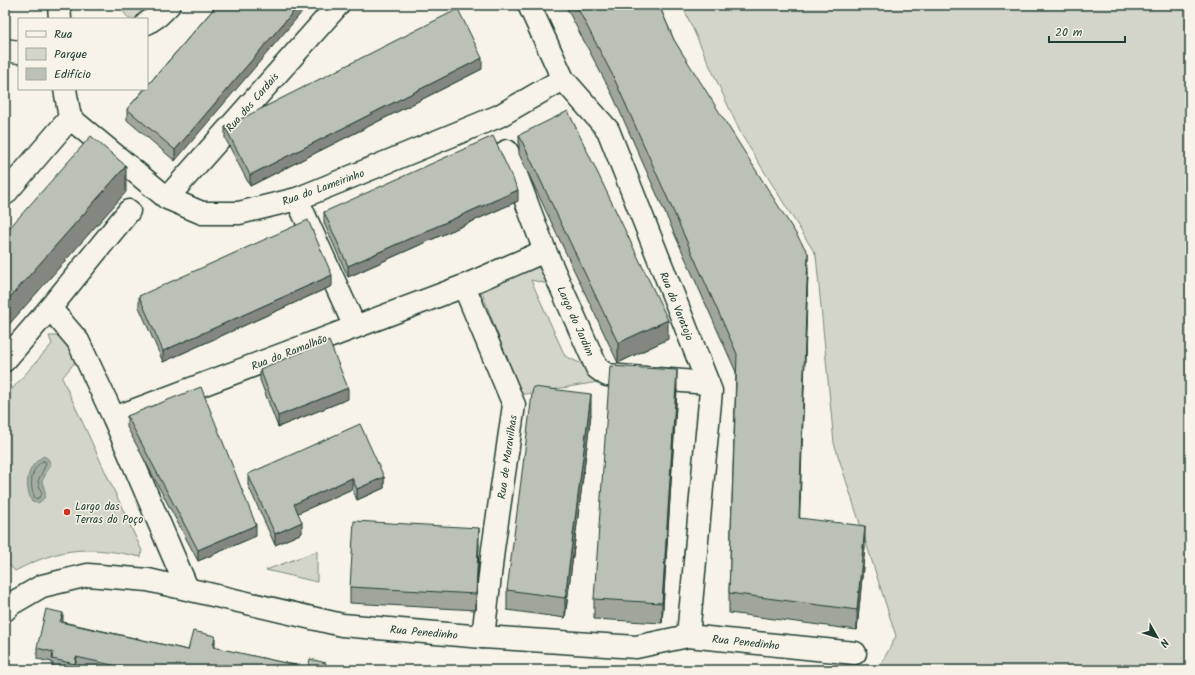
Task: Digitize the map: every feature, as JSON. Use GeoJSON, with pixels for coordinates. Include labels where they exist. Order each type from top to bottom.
{"type":"FeatureCollection","features":[{"type":"Feature","properties":{"kind":"street"},"geometry":{"type":"LineString","coordinates":[[59,5],[60,18]]}},
{"type":"Feature","properties":{"kind":"street"},"geometry":{"type":"LineString","coordinates":[[148,22],[159,15],[169,5]]}},
{"type":"Feature","properties":{"kind":"street","name":"Rua dos Cardais"},"geometry":{"type":"LineString","coordinates":[[167,198],[338,5]]}},
{"type":"Feature","properties":{"kind":"street","name":"Rua do Varatojo"},"geometry":{"type":"LineString","coordinates":[[528,5],[563,78],[608,130],[711,391],[688,636]]}},
{"type":"Feature","properties":{"kind":"street"},"geometry":{"type":"LineString","coordinates":[[5,50],[18,52]]}},
{"type":"Feature","properties":{"kind":"street","name":"Rua do Lameirinho"},"geometry":{"type":"LineString","coordinates":[[70,118],[167,198],[202,213],[239,213],[298,199],[499,116],[563,78]]}},
{"type":"Feature","properties":{"kind":"street"},"geometry":{"type":"LineString","coordinates":[[5,194],[70,118],[65,90]]}},
{"type":"Feature","properties":{"kind":"street","name":"Largo do Jardim"},"geometry":{"type":"LineString","coordinates":[[507,151],[545,251],[596,368],[607,375],[708,383]]}},
{"type":"Feature","properties":{"kind":"street"},"geometry":{"type":"LineString","coordinates":[[298,199],[355,327]]}},
{"type":"Feature","properties":{"kind":"street"},"geometry":{"type":"LineString","coordinates":[[5,360],[50,308],[129,211]]}},
{"type":"Feature","properties":{"kind":"street"},"geometry":{"type":"LineString","coordinates":[[464,286],[545,251]]}},
{"type":"Feature","properties":{"kind":"street","name":"Rua do Ramalhão"},"geometry":{"type":"LineString","coordinates":[[114,418],[464,286]]}},
{"type":"Feature","properties":{"kind":"street","name":"Rua de Maravilhas"},"geometry":{"type":"LineString","coordinates":[[464,286],[514,405],[493,549],[484,637]]}},
{"type":"Feature","properties":{"kind":"street"},"geometry":{"type":"LineString","coordinates":[[50,308],[78,341],[114,418],[187,588]]}},
{"type":"Feature","properties":{"kind":"street","name":"Rua Penedinho"},"geometry":{"type":"LineString","coordinates":[[7,604],[42,586],[88,575],[148,580],[342,625],[636,648],[688,636],[855,653]]}},
{"type":"Feature","properties":{"kind":"green space"},"geometry":{"type":"Polygon","coordinates":[[[118,5],[148,5],[137,18],[128,18],[118,5]]]}},
{"type":"Feature","properties":{"kind":"green space"},"geometry":{"type":"Polygon","coordinates":[[[682,5],[1190,5],[1190,670],[878,670],[896,636],[834,443],[816,255],[741,134],[682,5]]]}},
{"type":"Feature","properties":{"kind":"green space"},"geometry":{"type":"Polygon","coordinates":[[[535,266],[541,269],[548,284],[531,280],[565,356],[586,366],[588,374],[598,382],[520,395],[481,290],[535,266]]]}},
{"type":"Feature","properties":{"kind":"green space"},"geometry":{"type":"Polygon","coordinates":[[[49,336],[62,336],[76,361],[62,378],[142,551],[141,557],[107,551],[77,550],[48,557],[15,571],[5,561],[5,397],[52,344],[49,336]]]}},
{"type":"Feature","properties":{"kind":"green space"},"geometry":{"type":"Polygon","coordinates":[[[317,551],[317,582],[266,570],[317,551]]]}},
{"type":"Feature","properties":{"kind":"water"},"geometry":{"type":"Polygon","coordinates":[[[44,456],[51,464],[42,481],[45,496],[38,503],[32,502],[29,496],[28,476],[33,465],[44,456]]]}},
{"type":"Feature","properties":{"kind":"building"},"geometry":{"type":"Polygon","coordinates":[[[217,5],[299,5],[175,150],[127,109],[144,90],[148,90],[148,85],[217,5]]]}},
{"type":"Feature","properties":{"kind":"building"},"geometry":{"type":"Polygon","coordinates":[[[576,5],[659,5],[674,40],[808,253],[799,518],[865,526],[857,610],[729,593],[737,354],[613,76],[576,5]]]}},
{"type":"Feature","properties":{"kind":"building"},"geometry":{"type":"Polygon","coordinates":[[[458,9],[482,58],[250,175],[225,127],[458,9]]]}},
{"type":"Feature","properties":{"kind":"building"},"geometry":{"type":"Polygon","coordinates":[[[568,111],[668,320],[618,343],[519,135],[568,111]]]}},
{"type":"Feature","properties":{"kind":"building"},"geometry":{"type":"Polygon","coordinates":[[[91,136],[126,166],[5,303],[5,233],[91,136]]]}},
{"type":"Feature","properties":{"kind":"building"},"geometry":{"type":"Polygon","coordinates":[[[493,136],[518,190],[348,266],[324,212],[493,136]]]}},
{"type":"Feature","properties":{"kind":"building"},"geometry":{"type":"Polygon","coordinates":[[[308,220],[332,275],[163,351],[139,296],[308,220]]]}},
{"type":"Feature","properties":{"kind":"building"},"geometry":{"type":"Polygon","coordinates":[[[329,341],[348,388],[278,416],[260,369],[329,341]]]}},
{"type":"Feature","properties":{"kind":"building"},"geometry":{"type":"Polygon","coordinates":[[[610,366],[677,370],[662,603],[594,599],[610,366]]]}},
{"type":"Feature","properties":{"kind":"building"},"geometry":{"type":"Polygon","coordinates":[[[201,387],[256,525],[198,550],[127,416],[201,387]]]}},
{"type":"Feature","properties":{"kind":"building"},"geometry":{"type":"Polygon","coordinates":[[[533,387],[591,394],[565,598],[507,590],[533,387]]]}},
{"type":"Feature","properties":{"kind":"building"},"geometry":{"type":"Polygon","coordinates":[[[360,424],[384,477],[357,489],[352,478],[294,504],[302,522],[275,534],[248,474],[360,424]]]}},
{"type":"Feature","properties":{"kind":"building"},"geometry":{"type":"Polygon","coordinates":[[[354,521],[479,528],[476,594],[350,587],[354,521]]]}},
{"type":"Feature","properties":{"kind":"building"},"geometry":{"type":"Polygon","coordinates":[[[46,609],[63,613],[60,622],[188,650],[193,631],[215,636],[213,647],[308,668],[310,659],[326,663],[325,670],[135,670],[76,657],[75,664],[52,659],[53,652],[37,648],[46,609]]]}},
{"type":"Feature","properties":{"kind":"place","name":"Largo das Terras do Poço"},"geometry":{"type":"Point","coordinates":[67,512]}}]}
